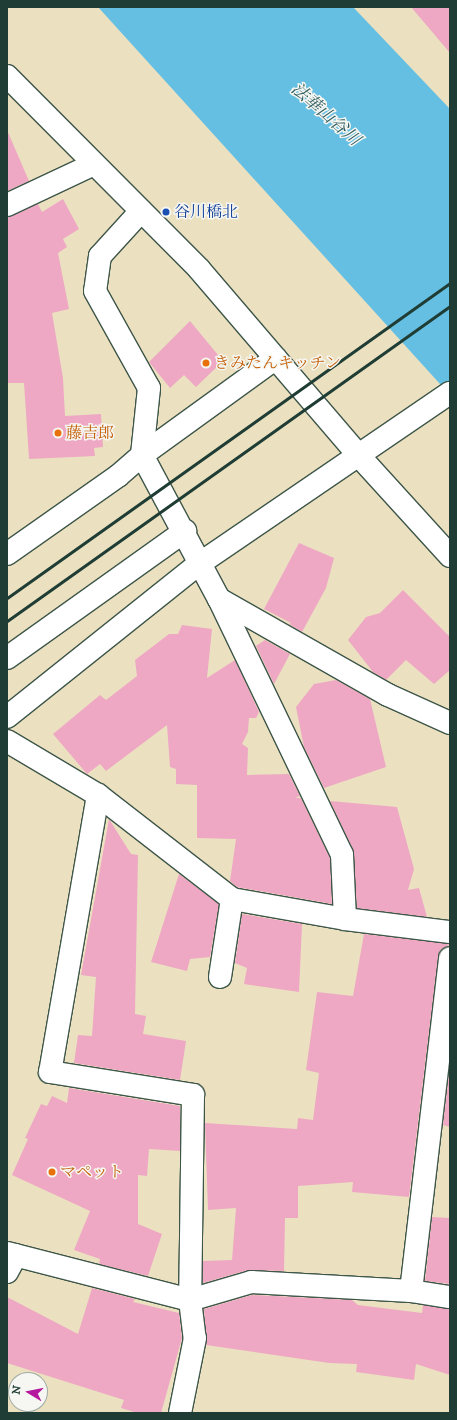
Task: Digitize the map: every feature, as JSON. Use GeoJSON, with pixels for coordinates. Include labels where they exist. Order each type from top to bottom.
{"type":"FeatureCollection","features":[{"type":"Feature","properties":{"kind":"street"},"geometry":{"type":"LineString","coordinates":[[7,76],[199,269],[360,456],[450,556]]}},
{"type":"Feature","properties":{"kind":"street"},"geometry":{"type":"LineString","coordinates":[[7,205],[94,164]]}},
{"type":"Feature","properties":{"kind":"street"},"geometry":{"type":"LineString","coordinates":[[141,211],[100,256],[95,291],[149,388],[142,456],[185,531],[199,564],[219,599],[342,855],[345,919]]}},
{"type":"Feature","properties":{"kind":"street"},"geometry":{"type":"LineString","coordinates":[[7,554],[118,476],[142,456],[276,358]]}},
{"type":"Feature","properties":{"kind":"street"},"geometry":{"type":"LineString","coordinates":[[7,717],[199,564],[360,456],[450,393]]}},
{"type":"Feature","properties":{"kind":"street"},"geometry":{"type":"LineString","coordinates":[[7,658],[185,531]]}},
{"type":"Feature","properties":{"kind":"street"},"geometry":{"type":"LineString","coordinates":[[219,599],[388,695],[450,723]]}},
{"type":"Feature","properties":{"kind":"street"},"geometry":{"type":"LineString","coordinates":[[7,741],[98,795],[232,899],[345,919],[450,932]]}},
{"type":"Feature","properties":{"kind":"street"},"geometry":{"type":"LineString","coordinates":[[98,795],[50,1072],[193,1095],[190,1300],[194,1338],[180,1413]]}},
{"type":"Feature","properties":{"kind":"street"},"geometry":{"type":"LineString","coordinates":[[220,977],[232,899]]}},
{"type":"Feature","properties":{"kind":"street"},"geometry":{"type":"LineString","coordinates":[[411,1291],[450,958]]}},
{"type":"Feature","properties":{"kind":"street"},"geometry":{"type":"LineString","coordinates":[[10,1260],[190,1300],[251,1282],[411,1291],[450,1298]]}},
{"type":"Feature","properties":{"kind":"water","name":"法華山谷川"},"geometry":{"type":"Polygon","coordinates":[[[98,7],[353,7],[450,109],[450,395],[98,7]]]}},
{"type":"Feature","properties":{"kind":"building"},"geometry":{"type":"Polygon","coordinates":[[[411,7],[450,7],[450,53],[411,7]]]}},
{"type":"Feature","properties":{"kind":"building"},"geometry":{"type":"Polygon","coordinates":[[[7,130],[29,181],[7,191],[7,130]]]}},
{"type":"Feature","properties":{"kind":"building"},"geometry":{"type":"Polygon","coordinates":[[[63,199],[79,229],[63,239],[67,247],[58,253],[69,309],[52,313],[63,378],[65,416],[101,414],[103,447],[94,448],[95,456],[29,459],[24,383],[7,383],[7,217],[38,204],[42,212],[63,199]]]}},
{"type":"Feature","properties":{"kind":"building"},"geometry":{"type":"Polygon","coordinates":[[[190,321],[223,361],[196,387],[184,375],[170,388],[149,362],[190,321]]]}},
{"type":"Feature","properties":{"kind":"building"},"geometry":{"type":"Polygon","coordinates":[[[299,543],[334,558],[326,588],[302,632],[289,624],[291,623],[264,609],[299,543]]]}},
{"type":"Feature","properties":{"kind":"building"},"geometry":{"type":"Polygon","coordinates":[[[403,590],[450,637],[450,670],[434,684],[406,660],[386,680],[373,672],[348,640],[366,617],[380,613],[403,590]]]}},
{"type":"Feature","properties":{"kind":"building"},"geometry":{"type":"Polygon","coordinates":[[[182,625],[212,629],[207,678],[235,660],[259,712],[256,718],[249,718],[248,732],[242,744],[248,748],[247,775],[289,774],[300,796],[295,798],[301,798],[330,858],[332,904],[237,887],[230,881],[236,839],[197,838],[197,785],[176,784],[176,769],[170,767],[167,725],[106,771],[100,764],[87,774],[53,734],[100,695],[106,700],[137,676],[135,660],[169,634],[178,634],[182,625]]]}},
{"type":"Feature","properties":{"kind":"building"},"geometry":{"type":"Polygon","coordinates":[[[265,640],[290,654],[274,684],[256,646],[265,640]]]}},
{"type":"Feature","properties":{"kind":"building"},"geometry":{"type":"Polygon","coordinates":[[[336,680],[370,699],[386,767],[324,788],[304,747],[296,707],[314,684],[336,680]]]}},
{"type":"Feature","properties":{"kind":"building"},"geometry":{"type":"Polygon","coordinates":[[[330,801],[397,807],[414,869],[408,890],[419,888],[427,917],[357,908],[353,850],[330,801]]]}},
{"type":"Feature","properties":{"kind":"building"},"geometry":{"type":"Polygon","coordinates":[[[109,819],[131,854],[138,855],[135,1014],[146,1016],[143,1034],[186,1041],[180,1080],[74,1063],[78,1035],[92,1036],[96,977],[81,975],[109,819]]]}},
{"type":"Feature","properties":{"kind":"building"},"geometry":{"type":"Polygon","coordinates":[[[179,874],[219,904],[210,957],[190,959],[187,971],[151,962],[179,874]]]}},
{"type":"Feature","properties":{"kind":"building"},"geometry":{"type":"Polygon","coordinates":[[[242,914],[302,924],[299,992],[244,984],[247,968],[235,963],[242,914]]]}},
{"type":"Feature","properties":{"kind":"building"},"geometry":{"type":"Polygon","coordinates":[[[364,934],[450,944],[440,950],[438,957],[409,1197],[352,1192],[353,1182],[298,1186],[298,1218],[285,1218],[284,1271],[248,1270],[203,1283],[203,1261],[232,1260],[236,1208],[208,1210],[205,1123],[297,1129],[298,1118],[313,1120],[319,1073],[306,1070],[317,992],[353,996],[364,934]]]}},
{"type":"Feature","properties":{"kind":"building"},"geometry":{"type":"Polygon","coordinates":[[[450,1065],[450,1127],[443,1125],[450,1065]]]}},
{"type":"Feature","properties":{"kind":"building"},"geometry":{"type":"Polygon","coordinates":[[[69,1088],[180,1106],[180,1151],[149,1149],[147,1176],[138,1175],[138,1224],[162,1234],[148,1276],[99,1264],[100,1259],[74,1250],[90,1211],[12,1175],[28,1139],[25,1138],[41,1104],[47,1106],[52,1096],[67,1103],[69,1088]]]}},
{"type":"Feature","properties":{"kind":"building"},"geometry":{"type":"Polygon","coordinates":[[[432,1217],[450,1218],[450,1284],[425,1281],[432,1217]]]}},
{"type":"Feature","properties":{"kind":"building"},"geometry":{"type":"Polygon","coordinates":[[[92,1288],[135,1299],[133,1302],[179,1313],[182,1338],[161,1413],[138,1413],[121,1408],[124,1400],[48,1376],[48,1372],[35,1372],[7,1363],[7,1297],[78,1334],[92,1288]]]}},
{"type":"Feature","properties":{"kind":"building"},"geometry":{"type":"Polygon","coordinates":[[[252,1295],[352,1300],[358,1305],[422,1313],[423,1305],[450,1309],[450,1375],[416,1364],[414,1380],[356,1372],[357,1364],[329,1363],[206,1345],[204,1309],[252,1295]]]}},
{"type":"Feature","properties":{"kind":"railway"},"geometry":{"type":"LineString","coordinates":[[7,598],[450,283]]}},
{"type":"Feature","properties":{"kind":"railway"},"geometry":{"type":"LineString","coordinates":[[7,621],[450,306]]}},
{"type":"Feature","properties":{"kind":"place","name":"谷川橋北"},"geometry":{"type":"Point","coordinates":[166,212]}},
{"type":"Feature","properties":{"kind":"place","name":"きみたんキッチン"},"geometry":{"type":"Point","coordinates":[206,363]}},
{"type":"Feature","properties":{"kind":"place","name":"藤吉郎"},"geometry":{"type":"Point","coordinates":[58,433]}},
{"type":"Feature","properties":{"kind":"place","name":"マペット"},"geometry":{"type":"Point","coordinates":[52,1172]}}]}
